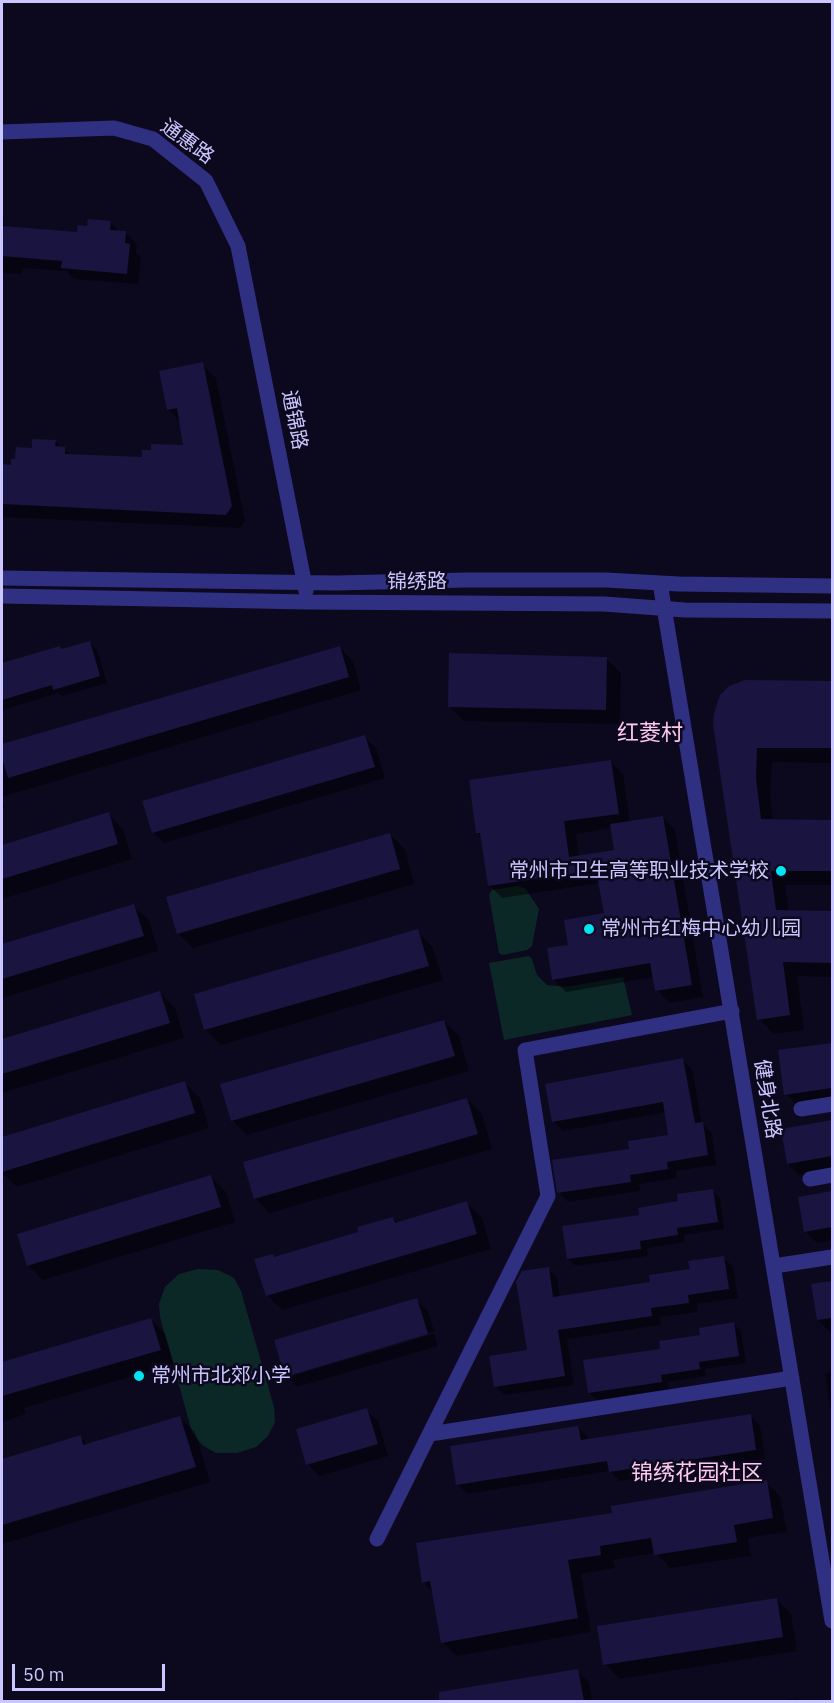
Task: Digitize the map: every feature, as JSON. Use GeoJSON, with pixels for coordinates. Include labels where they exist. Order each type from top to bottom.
{"type":"FeatureCollection","features":[{"type":"Feature","properties":{"kind":"street","name":"通惠路"},"geometry":{"type":"LineString","coordinates":[[2,132],[114,128],[153,139],[206,181],[238,246]]}},
{"type":"Feature","properties":{"kind":"street","name":"通锦路"},"geometry":{"type":"LineString","coordinates":[[238,246],[308,602]]}},
{"type":"Feature","properties":{"kind":"street","name":"锦绣路"},"geometry":{"type":"LineString","coordinates":[[2,578],[304,583],[606,580],[832,586]]}},
{"type":"Feature","properties":{"kind":"street","name":"健身北路"},"geometry":{"type":"LineString","coordinates":[[660,583],[832,1622]]}},
{"type":"Feature","properties":{"kind":"street","name":"锦绣路"},"geometry":{"type":"LineString","coordinates":[[2,596],[308,602],[604,604],[665,608],[832,611]]}},
{"type":"Feature","properties":{"kind":"street"},"geometry":{"type":"LineString","coordinates":[[377,1539],[548,1196],[525,1050],[732,1011]]}},
{"type":"Feature","properties":{"kind":"street"},"geometry":{"type":"LineString","coordinates":[[801,1109],[832,1104]]}},
{"type":"Feature","properties":{"kind":"street"},"geometry":{"type":"LineString","coordinates":[[810,1179],[832,1175]]}},
{"type":"Feature","properties":{"kind":"street"},"geometry":{"type":"LineString","coordinates":[[774,1266],[832,1257]]}},
{"type":"Feature","properties":{"kind":"street"},"geometry":{"type":"LineString","coordinates":[[430,1434],[792,1378]]}},
{"type":"Feature","properties":{"kind":"green space"},"geometry":{"type":"Polygon","coordinates":[[[518,886],[525,888],[539,909],[532,946],[527,950],[502,955],[499,953],[489,895],[492,890],[518,886]]]}},
{"type":"Feature","properties":{"kind":"green space"},"geometry":{"type":"Polygon","coordinates":[[[529,956],[537,975],[547,985],[566,987],[623,977],[632,1015],[504,1040],[489,963],[529,956]]]}},
{"type":"Feature","properties":{"kind":"green space"},"geometry":{"type":"Polygon","coordinates":[[[198,1269],[218,1270],[234,1278],[241,1291],[274,1407],[275,1422],[268,1436],[256,1447],[237,1453],[216,1453],[202,1445],[192,1432],[160,1317],[159,1304],[165,1287],[179,1274],[198,1269]]]}},
{"type":"Feature","properties":{"kind":"building"},"geometry":{"type":"Polygon","coordinates":[[[88,219],[111,221],[110,230],[126,231],[125,243],[130,244],[127,274],[61,268],[62,261],[2,256],[2,226],[77,232],[78,225],[87,226],[88,219]]]}},
{"type":"Feature","properties":{"kind":"building"},"geometry":{"type":"Polygon","coordinates":[[[203,362],[232,506],[226,515],[2,504],[2,464],[11,465],[11,459],[15,459],[16,447],[32,448],[32,439],[56,440],[55,446],[65,447],[65,454],[142,457],[142,450],[151,450],[151,444],[183,445],[177,408],[167,410],[159,371],[203,362]]]}},
{"type":"Feature","properties":{"kind":"building"},"geometry":{"type":"Polygon","coordinates":[[[90,641],[100,676],[53,690],[52,685],[2,700],[2,663],[60,646],[61,649],[90,641]]]}},
{"type":"Feature","properties":{"kind":"building"},"geometry":{"type":"Polygon","coordinates":[[[340,646],[349,677],[8,778],[2,758],[2,744],[340,646]]]}},
{"type":"Feature","properties":{"kind":"building"},"geometry":{"type":"Polygon","coordinates":[[[449,653],[607,657],[606,710],[448,707],[449,653]]]}},
{"type":"Feature","properties":{"kind":"building"},"geometry":{"type":"Polygon","coordinates":[[[745,680],[832,681],[832,748],[757,748],[756,778],[761,819],[832,820],[832,871],[771,871],[776,910],[832,911],[832,963],[783,962],[790,1015],[757,1020],[713,725],[720,695],[729,686],[745,680]]]}},
{"type":"Feature","properties":{"kind":"building"},"geometry":{"type":"Polygon","coordinates":[[[365,735],[375,767],[152,833],[142,801],[365,735]]]}},
{"type":"Feature","properties":{"kind":"building"},"geometry":{"type":"Polygon","coordinates":[[[611,760],[619,814],[564,821],[569,857],[614,850],[610,824],[663,816],[692,985],[655,991],[650,963],[552,980],[547,948],[568,945],[564,920],[604,913],[596,870],[488,886],[480,833],[476,833],[469,780],[611,760]]]}},
{"type":"Feature","properties":{"kind":"building"},"geometry":{"type":"Polygon","coordinates":[[[109,812],[118,844],[2,879],[2,845],[109,812]]]}},
{"type":"Feature","properties":{"kind":"building"},"geometry":{"type":"Polygon","coordinates":[[[390,833],[400,869],[177,934],[166,897],[390,833]]]}},
{"type":"Feature","properties":{"kind":"building"},"geometry":{"type":"Polygon","coordinates":[[[134,904],[144,936],[2,979],[2,944],[134,904]]]}},
{"type":"Feature","properties":{"kind":"building"},"geometry":{"type":"Polygon","coordinates":[[[418,929],[429,966],[204,1030],[194,994],[418,929]]]}},
{"type":"Feature","properties":{"kind":"building"},"geometry":{"type":"Polygon","coordinates":[[[160,991],[170,1023],[2,1074],[2,1039],[160,991]]]}},
{"type":"Feature","properties":{"kind":"building"},"geometry":{"type":"Polygon","coordinates":[[[444,1020],[455,1056],[231,1121],[220,1084],[444,1020]]]}},
{"type":"Feature","properties":{"kind":"building"},"geometry":{"type":"Polygon","coordinates":[[[832,1043],[832,1088],[784,1095],[778,1050],[832,1043]]]}},
{"type":"Feature","properties":{"kind":"building"},"geometry":{"type":"Polygon","coordinates":[[[683,1058],[695,1123],[703,1122],[708,1155],[667,1162],[668,1169],[630,1175],[631,1182],[557,1193],[552,1160],[629,1149],[628,1141],[668,1135],[663,1102],[552,1122],[545,1084],[683,1058]]]}},
{"type":"Feature","properties":{"kind":"building"},"geometry":{"type":"Polygon","coordinates":[[[185,1081],[195,1113],[2,1172],[2,1137],[185,1081]]]}},
{"type":"Feature","properties":{"kind":"building"},"geometry":{"type":"Polygon","coordinates":[[[467,1098],[478,1134],[254,1199],[243,1162],[467,1098]]]}},
{"type":"Feature","properties":{"kind":"building"},"geometry":{"type":"Polygon","coordinates":[[[832,1120],[832,1156],[787,1164],[781,1129],[832,1120]]]}},
{"type":"Feature","properties":{"kind":"building"},"geometry":{"type":"Polygon","coordinates":[[[211,1175],[221,1207],[27,1266],[17,1234],[211,1175]]]}},
{"type":"Feature","properties":{"kind":"building"},"geometry":{"type":"Polygon","coordinates":[[[713,1189],[718,1222],[677,1228],[678,1235],[640,1241],[641,1249],[567,1259],[562,1226],[639,1215],[638,1208],[678,1201],[677,1194],[713,1189]]]}},
{"type":"Feature","properties":{"kind":"building"},"geometry":{"type":"Polygon","coordinates":[[[832,1191],[832,1227],[804,1232],[798,1197],[832,1191]]]}},
{"type":"Feature","properties":{"kind":"building"},"geometry":{"type":"Polygon","coordinates":[[[467,1201],[477,1234],[266,1296],[254,1259],[273,1254],[274,1257],[358,1232],[357,1227],[393,1217],[395,1223],[467,1201]]]}},
{"type":"Feature","properties":{"kind":"building"},"geometry":{"type":"Polygon","coordinates":[[[724,1256],[729,1289],[688,1295],[689,1303],[651,1308],[652,1316],[558,1330],[565,1376],[494,1387],[489,1356],[527,1350],[516,1281],[522,1271],[549,1267],[553,1297],[650,1282],[649,1275],[690,1269],[688,1261],[724,1256]]]}},
{"type":"Feature","properties":{"kind":"building"},"geometry":{"type":"Polygon","coordinates":[[[832,1281],[832,1318],[817,1320],[811,1284],[832,1281]]]}},
{"type":"Feature","properties":{"kind":"building"},"geometry":{"type":"Polygon","coordinates":[[[417,1298],[428,1334],[285,1377],[274,1340],[417,1298]]]}},
{"type":"Feature","properties":{"kind":"building"},"geometry":{"type":"Polygon","coordinates":[[[151,1318],[161,1350],[2,1396],[2,1362],[151,1318]]]}},
{"type":"Feature","properties":{"kind":"building"},"geometry":{"type":"Polygon","coordinates":[[[734,1322],[739,1356],[699,1362],[700,1369],[661,1375],[662,1382],[588,1393],[583,1360],[660,1349],[659,1341],[700,1335],[699,1328],[734,1322]]]}},
{"type":"Feature","properties":{"kind":"building"},"geometry":{"type":"Polygon","coordinates":[[[367,1408],[378,1444],[306,1465],[296,1429],[367,1408]]]}},
{"type":"Feature","properties":{"kind":"building"},"geometry":{"type":"Polygon","coordinates":[[[751,1414],[756,1450],[609,1472],[607,1461],[456,1485],[450,1446],[578,1426],[581,1440],[751,1414]]]}},
{"type":"Feature","properties":{"kind":"building"},"geometry":{"type":"Polygon","coordinates":[[[180,1416],[196,1467],[2,1525],[2,1459],[81,1435],[83,1445],[180,1416]]]}},
{"type":"Feature","properties":{"kind":"building"},"geometry":{"type":"Polygon","coordinates":[[[767,1480],[773,1518],[734,1525],[737,1542],[654,1555],[651,1538],[600,1546],[601,1555],[568,1560],[578,1618],[441,1643],[430,1581],[422,1583],[416,1543],[612,1513],[611,1506],[767,1480]]]}},
{"type":"Feature","properties":{"kind":"building"},"geometry":{"type":"Polygon","coordinates":[[[777,1598],[783,1637],[603,1665],[597,1626],[777,1598]]]}},
{"type":"Feature","properties":{"kind":"building"},"geometry":{"type":"Polygon","coordinates":[[[578,1669],[584,1701],[439,1701],[439,1692],[578,1669]]]}},
{"type":"Feature","properties":{"kind":"place","name":"常州市卫生高等职业技术学校"},"geometry":{"type":"Point","coordinates":[781,871]}},
{"type":"Feature","properties":{"kind":"place","name":"常州市红梅中心幼儿园"},"geometry":{"type":"Point","coordinates":[589,929]}},
{"type":"Feature","properties":{"kind":"place","name":"常州市北郊小学"},"geometry":{"type":"Point","coordinates":[139,1376]}},
{"type":"Feature","properties":{"kind":"district","name":"红菱村"},"geometry":{"type":"Point","coordinates":[650,734]}},
{"type":"Feature","properties":{"kind":"district","name":"锦绣花园社区"},"geometry":{"type":"Point","coordinates":[697,1474]}}]}
